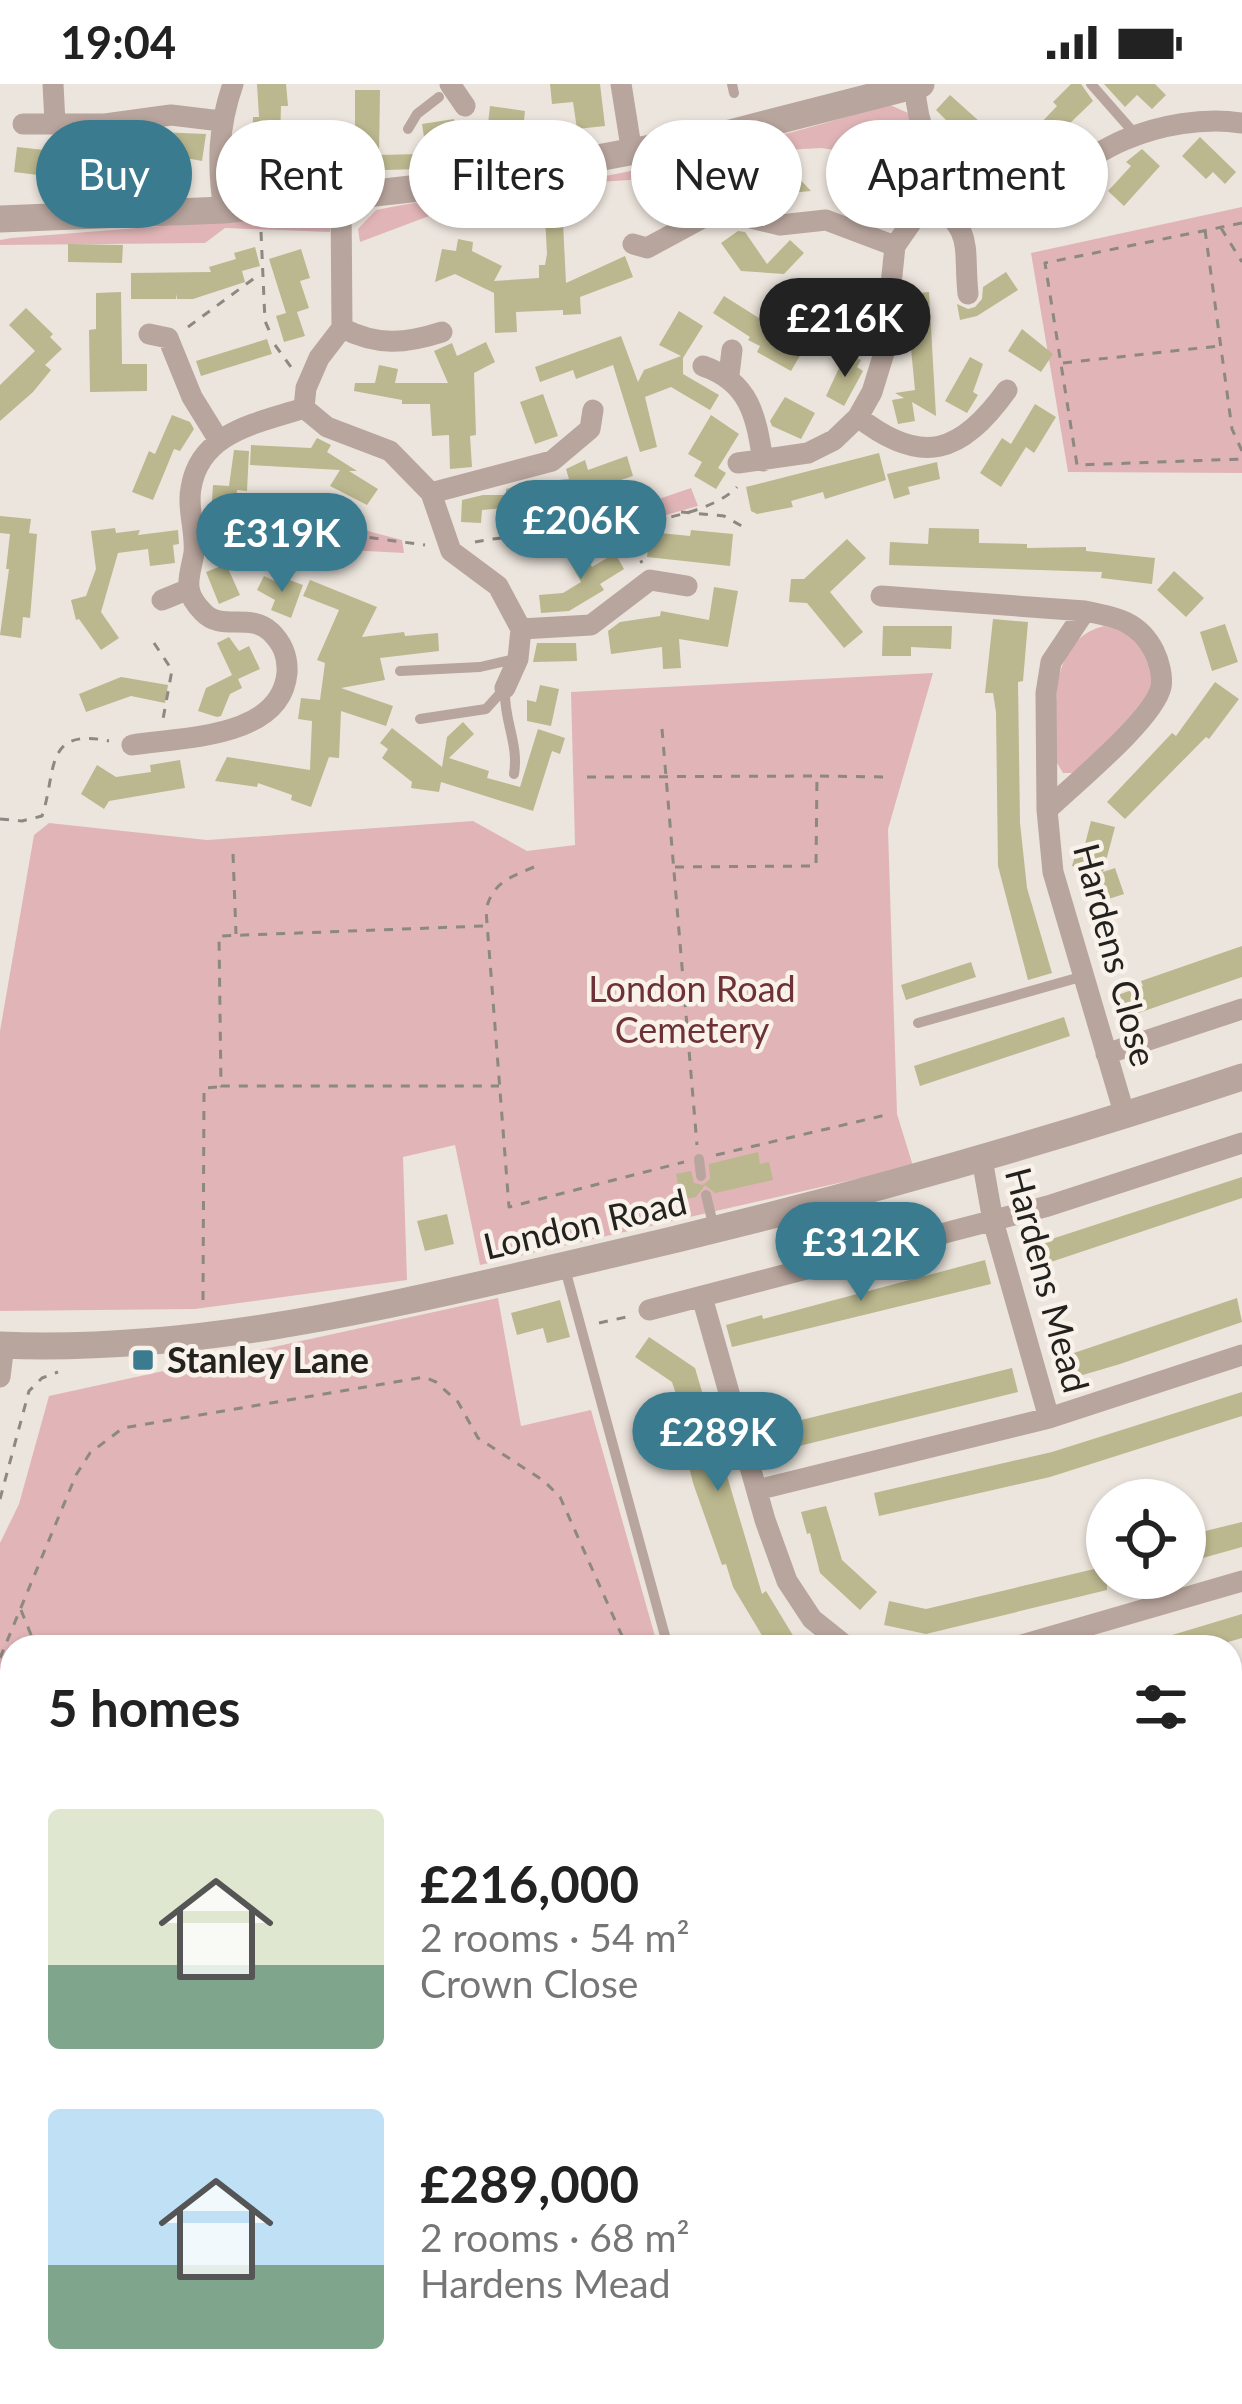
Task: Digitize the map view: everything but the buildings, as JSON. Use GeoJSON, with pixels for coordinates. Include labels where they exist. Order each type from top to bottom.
{"type":"FeatureCollection","features":[{"type":"Feature","properties":{"kind":"street"},"geometry":{"type":"LineString","coordinates":[[53,84],[55,120]]}},
{"type":"Feature","properties":{"kind":"street"},"geometry":{"type":"LineString","coordinates":[[221,120],[233,84]]}},
{"type":"Feature","properties":{"kind":"street"},"geometry":{"type":"LineString","coordinates":[[621,84],[631,147]]}},
{"type":"Feature","properties":{"kind":"street"},"geometry":{"type":"LineString","coordinates":[[773,120],[918,86],[918,120]]}},
{"type":"Feature","properties":{"kind":"street"},"geometry":{"type":"LineString","coordinates":[[134,120],[171,115],[216,120]]}},
{"type":"Feature","properties":{"kind":"street"},"geometry":{"type":"LineString","coordinates":[[1108,150],[1137,136],[1211,118],[1242,123]]}},
{"type":"Feature","properties":{"kind":"street"},"geometry":{"type":"LineString","coordinates":[[23,124],[36,124]]}},
{"type":"Feature","properties":{"kind":"street"},"geometry":{"type":"LineString","coordinates":[[385,193],[631,153]]}},
{"type":"Feature","properties":{"kind":"street"},"geometry":{"type":"LineString","coordinates":[[0,219],[216,210]]}},
{"type":"Feature","properties":{"kind":"street"},"geometry":{"type":"LineString","coordinates":[[642,250],[708,215],[725,212],[779,225],[826,220],[895,246]]}},
{"type":"Feature","properties":{"kind":"street"},"geometry":{"type":"LineString","coordinates":[[132,746],[247,724],[272,709],[286,682],[288,657],[274,635],[262,625],[222,622],[204,614],[189,589],[187,571],[194,554],[191,487],[203,458],[218,439],[305,398],[320,358],[342,328],[341,228]]}},
{"type":"Feature","properties":{"kind":"street"},"geometry":{"type":"LineString","coordinates":[[739,464],[821,448],[858,417],[872,392],[884,352],[895,246],[909,228]]}},
{"type":"Feature","properties":{"kind":"street"},"geometry":{"type":"LineString","coordinates":[[962,228],[968,294]]}},
{"type":"Feature","properties":{"kind":"street"},"geometry":{"type":"LineString","coordinates":[[342,328],[366,341],[412,353],[442,332]]}},
{"type":"Feature","properties":{"kind":"street"},"geometry":{"type":"LineString","coordinates":[[168,333],[191,398],[218,439]]}},
{"type":"Feature","properties":{"kind":"street"},"geometry":{"type":"LineString","coordinates":[[729,375],[732,350]]}},
{"type":"Feature","properties":{"kind":"street"},"geometry":{"type":"LineString","coordinates":[[704,366],[729,375],[752,409],[763,460]]}},
{"type":"Feature","properties":{"kind":"street"},"geometry":{"type":"LineString","coordinates":[[858,417],[891,442],[920,448],[968,435],[1006,389]]}},
{"type":"Feature","properties":{"kind":"street"},"geometry":{"type":"LineString","coordinates":[[305,398],[327,428],[390,451],[431,493],[451,551],[498,586],[521,629],[518,658],[505,688]]}},
{"type":"Feature","properties":{"kind":"street"},"geometry":{"type":"LineString","coordinates":[[431,493],[552,461],[590,429],[593,410]]}},
{"type":"Feature","properties":{"kind":"street"},"geometry":{"type":"LineString","coordinates":[[521,629],[591,625],[650,580],[688,586]]}},
{"type":"Feature","properties":{"kind":"street"},"geometry":{"type":"LineString","coordinates":[[162,600],[189,589]]}},
{"type":"Feature","properties":{"kind":"street","name":"Hardens Close"},"geometry":{"type":"LineString","coordinates":[[881,596],[1085,610],[1124,619],[1146,635],[1158,660],[1162,684],[1151,710],[1047,810]]}},
{"type":"Feature","properties":{"kind":"street","name":"Hardens Close"},"geometry":{"type":"LineString","coordinates":[[1085,610],[1051,662],[1046,693],[1047,810],[1053,872],[1125,1116]]}},
{"type":"Feature","properties":{"kind":"street"},"geometry":{"type":"LineString","coordinates":[[1106,1054],[1242,1009]]}},
{"type":"Feature","properties":{"kind":"street","name":"London Road"},"geometry":{"type":"LineString","coordinates":[[2,1345],[161,1341],[357,1313],[715,1231],[982,1159],[1242,1077]]}},
{"type":"Feature","properties":{"kind":"street"},"geometry":{"type":"LineString","coordinates":[[650,1310],[993,1221],[1242,1143]]}},
{"type":"Feature","properties":{"kind":"street","name":"Hardens Mead"},"geometry":{"type":"LineString","coordinates":[[982,1159],[993,1221],[1049,1418]]}},
{"type":"Feature","properties":{"kind":"street"},"geometry":{"type":"LineString","coordinates":[[702,1297],[787,1581],[812,1619],[832,1635]]}},
{"type":"Feature","properties":{"kind":"street"},"geometry":{"type":"LineString","coordinates":[[0,1377],[2,1345]]}},
{"type":"Feature","properties":{"kind":"street","name":"Hardens Mead"},"geometry":{"type":"LineString","coordinates":[[757,1490],[1049,1418],[1242,1355]]}},
{"type":"Feature","properties":{"kind":"street"},"geometry":{"type":"LineString","coordinates":[[1057,1635],[1242,1581]]}},
{"type":"Feature","properties":{"kind":"lane"},"geometry":{"type":"LineString","coordinates":[[1091,84],[1137,136]]}},
{"type":"Feature","properties":{"kind":"lane"},"geometry":{"type":"LineString","coordinates":[[408,129],[417,114],[451,93]]}},
{"type":"Feature","properties":{"kind":"lane"},"geometry":{"type":"LineString","coordinates":[[400,670],[480,667],[518,658]]}},
{"type":"Feature","properties":{"kind":"lane"},"geometry":{"type":"LineString","coordinates":[[420,719],[486,709],[505,688]]}},
{"type":"Feature","properties":{"kind":"lane"},"geometry":{"type":"LineString","coordinates":[[505,688],[517,756],[514,774]]}},
{"type":"Feature","properties":{"kind":"lane"},"geometry":{"type":"LineString","coordinates":[[918,1023],[1084,976]]}},
{"type":"Feature","properties":{"kind":"lane"},"geometry":{"type":"LineString","coordinates":[[698,1159],[701,1176]]}},
{"type":"Feature","properties":{"kind":"lane"},"geometry":{"type":"LineString","coordinates":[[706,1195],[715,1231]]}},
{"type":"Feature","properties":{"kind":"lane"},"geometry":{"type":"LineString","coordinates":[[564,1266],[665,1635]]}},
{"type":"Feature","properties":{"kind":"path"},"geometry":{"type":"LineString","coordinates":[[1205,230],[1232,429],[1242,455],[1077,465],[1045,263],[1205,230],[1242,223]]}},
{"type":"Feature","properties":{"kind":"path"},"geometry":{"type":"LineString","coordinates":[[1221,227],[1242,262]]}},
{"type":"Feature","properties":{"kind":"path"},"geometry":{"type":"LineString","coordinates":[[261,228],[265,321],[272,337]]}},
{"type":"Feature","properties":{"kind":"path"},"geometry":{"type":"LineString","coordinates":[[168,333],[262,273]]}},
{"type":"Feature","properties":{"kind":"path"},"geometry":{"type":"LineString","coordinates":[[275,345],[305,398]]}},
{"type":"Feature","properties":{"kind":"path"},"geometry":{"type":"LineString","coordinates":[[1063,362],[1221,346]]}},
{"type":"Feature","properties":{"kind":"path"},"geometry":{"type":"LineString","coordinates":[[451,551],[478,541],[624,527],[710,504],[737,489],[739,464]]}},
{"type":"Feature","properties":{"kind":"path"},"geometry":{"type":"LineString","coordinates":[[680,512],[724,516],[747,529]]}},
{"type":"Feature","properties":{"kind":"path"},"geometry":{"type":"LineString","coordinates":[[192,525],[264,531],[289,525],[336,544],[364,537],[406,545],[424,545],[444,528]]}},
{"type":"Feature","properties":{"kind":"path"},"geometry":{"type":"LineString","coordinates":[[624,527],[650,580]]}},
{"type":"Feature","properties":{"kind":"path"},"geometry":{"type":"LineString","coordinates":[[154,643],[172,670],[159,741]]}},
{"type":"Feature","properties":{"kind":"path"},"geometry":{"type":"LineString","coordinates":[[662,729],[698,1159]]}},
{"type":"Feature","properties":{"kind":"path"},"geometry":{"type":"LineString","coordinates":[[0,819],[42,816],[54,755],[70,741],[90,737],[132,746]]}},
{"type":"Feature","properties":{"kind":"path"},"geometry":{"type":"LineString","coordinates":[[673,867],[816,866],[817,776]]}},
{"type":"Feature","properties":{"kind":"path"},"geometry":{"type":"LineString","coordinates":[[587,777],[892,777]]}},
{"type":"Feature","properties":{"kind":"path"},"geometry":{"type":"LineString","coordinates":[[233,854],[236,935]]}},
{"type":"Feature","properties":{"kind":"path"},"geometry":{"type":"LineString","coordinates":[[534,867],[497,885],[489,896],[484,926],[509,1207],[890,1114]]}},
{"type":"Feature","properties":{"kind":"path"},"geometry":{"type":"LineString","coordinates":[[226,1086],[221,1086],[219,936],[484,926]]}},
{"type":"Feature","properties":{"kind":"path"},"geometry":{"type":"LineString","coordinates":[[203,1300],[204,1088],[499,1085]]}},
{"type":"Feature","properties":{"kind":"path"},"geometry":{"type":"LineString","coordinates":[[582,1327],[650,1310]]}},
{"type":"Feature","properties":{"kind":"path"},"geometry":{"type":"LineString","coordinates":[[0,1499],[29,1391],[42,1378],[58,1373]]}},
{"type":"Feature","properties":{"kind":"path"},"geometry":{"type":"LineString","coordinates":[[10,1635],[76,1474],[90,1453],[123,1428],[424,1377],[458,1402],[478,1438],[544,1481],[560,1497],[622,1635]]}},
{"type":"Feature","properties":{"kind":"path"},"geometry":{"type":"LineString","coordinates":[[21,1609],[31,1635]]}},
{"type":"Feature","properties":{"kind":"path"},"geometry":{"type":"LineString","coordinates":[[0,1672],[0,1692]]}},
{"type":"Feature","properties":{"kind":"green space"},"geometry":{"type":"Polygon","coordinates":[[[888,104],[908,113],[910,120],[832,120],[888,104]]]}},
{"type":"Feature","properties":{"kind":"green space"},"geometry":{"type":"Polygon","coordinates":[[[826,122],[826,149],[802,149],[802,129],[826,122]]]}},
{"type":"Feature","properties":{"kind":"green space"},"geometry":{"type":"Polygon","coordinates":[[[628,172],[631,180],[607,181],[607,176],[628,172]]]}},
{"type":"Feature","properties":{"kind":"green space"},"geometry":{"type":"Polygon","coordinates":[[[409,204],[409,224],[360,242],[359,228],[385,228],[385,208],[409,204]]]}},
{"type":"Feature","properties":{"kind":"green space"},"geometry":{"type":"Polygon","coordinates":[[[1242,207],[1242,473],[1068,472],[1031,253],[1242,207]]]}},
{"type":"Feature","properties":{"kind":"green space"},"geometry":{"type":"Polygon","coordinates":[[[216,222],[216,228],[225,228],[205,243],[0,245],[0,240],[11,238],[192,228],[192,224],[216,222]]]}},
{"type":"Feature","properties":{"kind":"green space"},"geometry":{"type":"Polygon","coordinates":[[[225,228],[330,228],[330,232],[225,228]]]}},
{"type":"Feature","properties":{"kind":"green space"},"geometry":{"type":"Polygon","coordinates":[[[691,488],[698,506],[624,527],[568,530],[691,488]]]}},
{"type":"Feature","properties":{"kind":"green space"},"geometry":{"type":"Polygon","coordinates":[[[274,499],[317,504],[326,510],[329,521],[402,540],[404,553],[271,546],[274,499]]]}},
{"type":"Feature","properties":{"kind":"green space"},"geometry":{"type":"Polygon","coordinates":[[[1104,626],[1127,634],[1144,650],[1152,667],[1151,685],[1144,702],[1118,734],[1074,773],[1063,773],[1057,763],[1056,704],[1063,664],[1085,634],[1104,626]]]}},
{"type":"Feature","properties":{"kind":"green space","name":"London Road Cemetery"},"geometry":{"type":"Polygon","coordinates":[[[933,673],[888,829],[897,1114],[913,1166],[480,1265],[455,1145],[403,1157],[407,1280],[195,1309],[0,1311],[0,1031],[34,835],[49,823],[207,840],[473,821],[527,851],[575,845],[571,692],[933,673]]]}},
{"type":"Feature","properties":{"kind":"green space"},"geometry":{"type":"Polygon","coordinates":[[[498,1298],[521,1426],[591,1410],[655,1635],[0,1635],[0,1543],[19,1504],[49,1396],[498,1298]]]}},
{"type":"Feature","properties":{"kind":"place","name":"Stanley Lane"},"geometry":{"type":"Point","coordinates":[143,1360]}}]}
